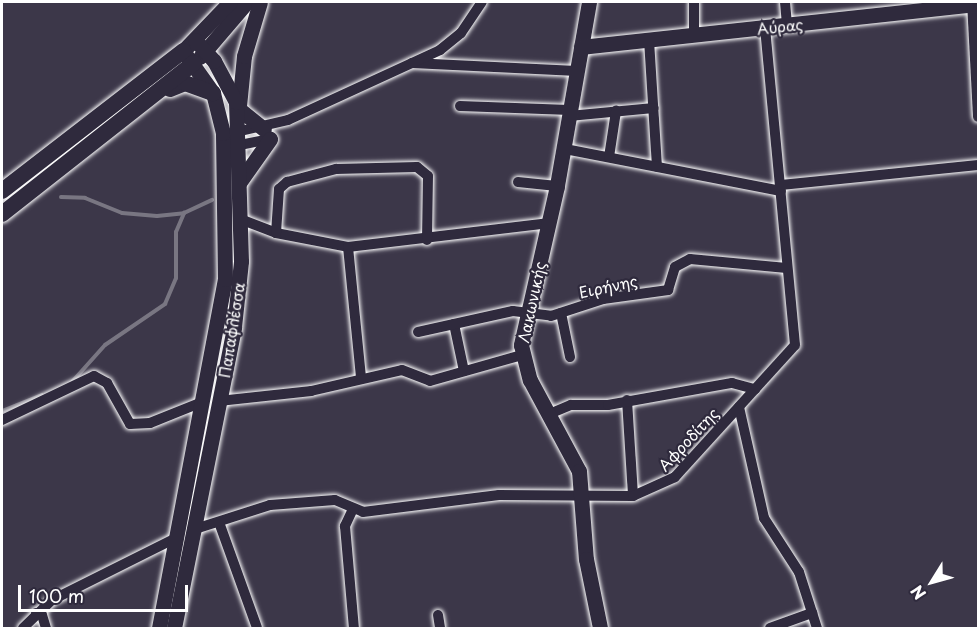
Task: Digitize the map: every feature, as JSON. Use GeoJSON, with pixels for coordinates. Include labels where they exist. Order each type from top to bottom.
{"type":"FeatureCollection","features":[{"type":"Feature","properties":{"kind":"main road"},"geometry":{"type":"LineString","coordinates":[[156,97],[230,2]]}},
{"type":"Feature","properties":{"kind":"main road"},"geometry":{"type":"LineString","coordinates":[[2,191],[194,51],[247,2]]}},
{"type":"Feature","properties":{"kind":"main road"},"geometry":{"type":"LineString","coordinates":[[239,183],[267,134],[238,110],[244,56],[260,2]]}},
{"type":"Feature","properties":{"kind":"main road","name":"Λακωνικής"},"geometry":{"type":"LineString","coordinates":[[589,2],[565,149],[528,314],[522,355],[547,415],[578,467],[586,560],[600,628]]}},
{"type":"Feature","properties":{"kind":"main road","name":"Αύρας"},"geometry":{"type":"LineString","coordinates":[[581,47],[974,4]]}},
{"type":"Feature","properties":{"kind":"main road","name":"Παπαφλέσσα"},"geometry":{"type":"LineString","coordinates":[[174,628],[238,302],[239,183],[231,140],[194,51]]}},
{"type":"Feature","properties":{"kind":"main road","name":"Παπαφλέσσα"},"geometry":{"type":"LineString","coordinates":[[159,628],[225,279],[231,140],[238,110],[230,85],[194,51]]}},
{"type":"Feature","properties":{"kind":"main road"},"geometry":{"type":"LineString","coordinates":[[2,214],[156,97],[185,83],[213,93]]}},
{"type":"Feature","properties":{"kind":"street"},"geometry":{"type":"LineString","coordinates":[[231,140],[267,134],[288,120],[412,62],[461,33],[482,2]]}},
{"type":"Feature","properties":{"kind":"street"},"geometry":{"type":"LineString","coordinates":[[694,2],[694,35]]}},
{"type":"Feature","properties":{"kind":"street"},"geometry":{"type":"LineString","coordinates":[[785,2],[787,25]]}},
{"type":"Feature","properties":{"kind":"street"},"geometry":{"type":"LineString","coordinates":[[974,4],[978,117]]}},
{"type":"Feature","properties":{"kind":"street","name":"Αφροδίτης"},"geometry":{"type":"LineString","coordinates":[[192,530],[220,525],[270,505],[335,500],[352,511],[499,495],[581,493],[633,496],[675,477],[795,345],[765,28]]}},
{"type":"Feature","properties":{"kind":"street"},"geometry":{"type":"LineString","coordinates":[[649,40],[657,167]]}},
{"type":"Feature","properties":{"kind":"street"},"geometry":{"type":"LineString","coordinates":[[412,62],[577,71]]}},
{"type":"Feature","properties":{"kind":"street"},"geometry":{"type":"LineString","coordinates":[[460,106],[570,113],[654,108]]}},
{"type":"Feature","properties":{"kind":"street"},"geometry":{"type":"LineString","coordinates":[[609,158],[616,111]]}},
{"type":"Feature","properties":{"kind":"street"},"geometry":{"type":"LineString","coordinates":[[565,149],[781,188],[978,165]]}},
{"type":"Feature","properties":{"kind":"street"},"geometry":{"type":"LineString","coordinates":[[276,233],[279,189],[287,182],[336,169],[417,167],[428,176],[427,240]]}},
{"type":"Feature","properties":{"kind":"street"},"geometry":{"type":"LineString","coordinates":[[518,182],[557,186]]}},
{"type":"Feature","properties":{"kind":"street"},"geometry":{"type":"LineString","coordinates":[[240,219],[276,233],[348,247],[427,240],[548,223]]}},
{"type":"Feature","properties":{"kind":"street"},"geometry":{"type":"LineString","coordinates":[[348,247],[361,378]]}},
{"type":"Feature","properties":{"kind":"street","name":"Ειρήνης"},"geometry":{"type":"LineString","coordinates":[[418,332],[510,312],[561,313],[603,299],[668,290],[675,267],[690,259],[787,268]]}},
{"type":"Feature","properties":{"kind":"street"},"geometry":{"type":"LineString","coordinates":[[561,313],[570,357]]}},
{"type":"Feature","properties":{"kind":"street"},"geometry":{"type":"LineString","coordinates":[[454,324],[464,371]]}},
{"type":"Feature","properties":{"kind":"street"},"geometry":{"type":"LineString","coordinates":[[219,401],[311,391],[404,370],[428,381],[522,355]]}},
{"type":"Feature","properties":{"kind":"street"},"geometry":{"type":"LineString","coordinates":[[2,421],[94,376],[107,383],[130,424],[150,423],[202,402]]}},
{"type":"Feature","properties":{"kind":"street"},"geometry":{"type":"LineString","coordinates":[[547,415],[571,405],[627,400],[739,383],[755,389]]}},
{"type":"Feature","properties":{"kind":"street"},"geometry":{"type":"LineString","coordinates":[[627,400],[633,496]]}},
{"type":"Feature","properties":{"kind":"street"},"geometry":{"type":"LineString","coordinates":[[739,407],[764,518],[799,572],[817,628]]}},
{"type":"Feature","properties":{"kind":"street"},"geometry":{"type":"LineString","coordinates":[[352,511],[345,526],[354,628]]}},
{"type":"Feature","properties":{"kind":"street"},"geometry":{"type":"LineString","coordinates":[[220,525],[257,628]]}},
{"type":"Feature","properties":{"kind":"street"},"geometry":{"type":"LineString","coordinates":[[23,628],[36,613],[174,539]]}},
{"type":"Feature","properties":{"kind":"street"},"geometry":{"type":"LineString","coordinates":[[36,613],[42,615],[46,628]]}},
{"type":"Feature","properties":{"kind":"street"},"geometry":{"type":"LineString","coordinates":[[770,628],[812,613]]}},
{"type":"Feature","properties":{"kind":"street"},"geometry":{"type":"LineString","coordinates":[[438,615],[440,628]]}},
{"type":"Feature","properties":{"kind":"waterway"},"geometry":{"type":"LineString","coordinates":[[61,197],[85,198],[122,213],[157,216],[184,213],[212,200]]}},
{"type":"Feature","properties":{"kind":"waterway"},"geometry":{"type":"LineString","coordinates":[[71,383],[105,345],[165,304],[176,278],[176,232],[184,213]]}},
{"type":"Feature","properties":{"kind":"waterway"},"geometry":{"type":"LineString","coordinates":[[2,411],[42,395]]}}]}
